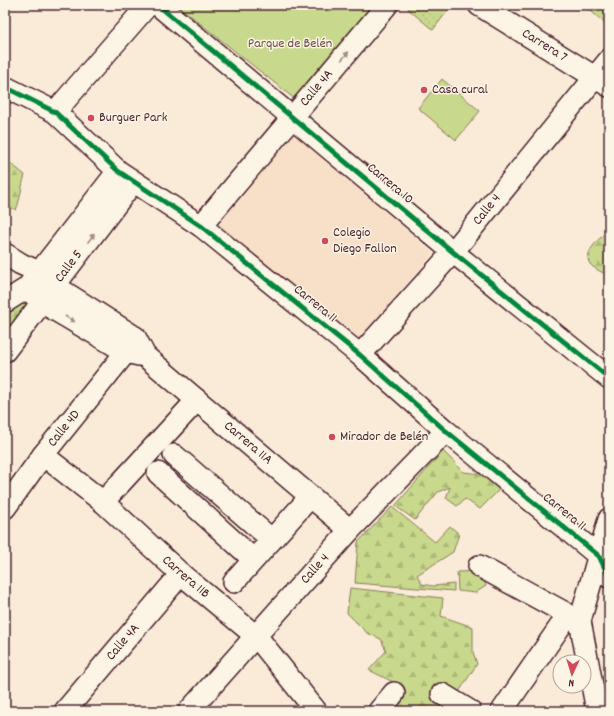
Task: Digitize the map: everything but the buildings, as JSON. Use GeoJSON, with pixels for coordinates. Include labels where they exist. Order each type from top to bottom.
{"type":"FeatureCollection","features":[{"type":"Feature","properties":{"kind":"street"},"geometry":{"type":"LineString","coordinates":[[55,112],[148,5]]}},
{"type":"Feature","properties":{"kind":"street","name":"Carrera 10"},"geometry":{"type":"LineString","coordinates":[[158,5],[453,252],[609,378]]}},
{"type":"Feature","properties":{"kind":"street","name":"Calle 4A"},"geometry":{"type":"LineString","coordinates":[[201,226],[387,5]]}},
{"type":"Feature","properties":{"kind":"street","name":"Carrera 7"},"geometry":{"type":"LineString","coordinates":[[479,5],[602,82]]}},
{"type":"Feature","properties":{"kind":"street","name":"Calle 4"},"geometry":{"type":"LineString","coordinates":[[360,355],[453,252],[602,82],[609,60]]}},
{"type":"Feature","properties":{"kind":"street","name":"Carrera 11"},"geometry":{"type":"LineString","coordinates":[[5,87],[55,112],[126,176],[201,226],[360,355],[446,430],[599,556]]}},
{"type":"Feature","properties":{"kind":"street","name":"Calle 5"},"geometry":{"type":"LineString","coordinates":[[5,302],[23,269],[126,176]]}},
{"type":"Feature","properties":{"kind":"street","name":"Calle 5"},"geometry":{"type":"LineString","coordinates":[[5,351],[55,286],[126,176]]}},
{"type":"Feature","properties":{"kind":"street","name":"Carrera 11A"},"geometry":{"type":"LineString","coordinates":[[23,269],[55,286],[136,348],[350,530]]}},
{"type":"Feature","properties":{"kind":"street","name":"Carrera 11A"},"geometry":{"type":"LineString","coordinates":[[23,269],[43,303],[136,348]]}},
{"type":"Feature","properties":{"kind":"street","name":"Calle 4D"},"geometry":{"type":"LineString","coordinates":[[5,508],[43,455],[136,348]]}},
{"type":"Feature","properties":{"kind":"street"},"geometry":{"type":"LineString","coordinates":[[103,502],[196,400]]}},
{"type":"Feature","properties":{"kind":"street","name":"Calle 4"},"geometry":{"type":"LineString","coordinates":[[189,711],[350,530],[446,430]]}},
{"type":"Feature","properties":{"kind":"street","name":"Carrera 11B"},"geometry":{"type":"LineString","coordinates":[[43,455],[103,502],[181,574],[257,636],[316,711]]}},
{"type":"Feature","properties":{"kind":"street"},"geometry":{"type":"LineString","coordinates":[[174,455],[271,539]]}},
{"type":"Feature","properties":{"kind":"street"},"geometry":{"type":"LineString","coordinates":[[158,473],[253,559]]}},
{"type":"Feature","properties":{"kind":"street"},"geometry":{"type":"LineString","coordinates":[[234,582],[310,497]]}},
{"type":"Feature","properties":{"kind":"street"},"geometry":{"type":"LineString","coordinates":[[502,711],[574,618],[599,556],[609,519]]}},
{"type":"Feature","properties":{"kind":"street"},"geometry":{"type":"LineString","coordinates":[[599,556],[609,577]]}},
{"type":"Feature","properties":{"kind":"street"},"geometry":{"type":"LineString","coordinates":[[479,566],[574,618],[597,711]]}},
{"type":"Feature","properties":{"kind":"street","name":"Calle 4A"},"geometry":{"type":"LineString","coordinates":[[65,711],[181,574]]}},
{"type":"Feature","properties":{"kind":"street"},"geometry":{"type":"LineString","coordinates":[[380,711],[394,693]]}},
{"type":"Feature","properties":{"kind":"street"},"geometry":{"type":"LineString","coordinates":[[442,694],[470,711]]}},
{"type":"Feature","properties":{"kind":"shaded area","name":"Colegio Diego Fallon"},"geometry":{"type":"Polygon","coordinates":[[[294,133],[433,253],[357,343],[215,229],[294,133]]]}},
{"type":"Feature","properties":{"kind":"green space","name":"Parque de Belén"},"geometry":{"type":"Polygon","coordinates":[[[177,5],[373,5],[296,100],[177,5]]]}},
{"type":"Feature","properties":{"kind":"green space"},"geometry":{"type":"Polygon","coordinates":[[[411,5],[452,5],[433,30],[408,9],[411,5]]]}},
{"type":"Feature","properties":{"kind":"green space"},"geometry":{"type":"Polygon","coordinates":[[[584,5],[609,5],[609,27],[584,5]]]}},
{"type":"Feature","properties":{"kind":"green space"},"geometry":{"type":"Polygon","coordinates":[[[442,79],[480,111],[456,140],[418,108],[442,79]]]}},
{"type":"Feature","properties":{"kind":"green space"},"geometry":{"type":"Polygon","coordinates":[[[5,159],[25,175],[16,210],[5,205],[5,159]]]}},
{"type":"Feature","properties":{"kind":"green space"},"geometry":{"type":"Polygon","coordinates":[[[609,229],[609,268],[603,273],[590,264],[588,259],[594,245],[609,229]]]}},
{"type":"Feature","properties":{"kind":"green space"},"geometry":{"type":"Polygon","coordinates":[[[31,296],[5,340],[5,305],[31,296]]]}},
{"type":"Feature","properties":{"kind":"green space"},"geometry":{"type":"Polygon","coordinates":[[[443,451],[464,472],[481,474],[499,490],[480,509],[465,499],[457,506],[446,498],[450,487],[438,492],[415,520],[395,506],[443,451]]]}},
{"type":"Feature","properties":{"kind":"green space"},"geometry":{"type":"Polygon","coordinates":[[[392,507],[435,542],[450,526],[459,534],[453,552],[417,575],[422,584],[433,586],[454,584],[454,591],[355,583],[358,542],[392,507]]]}},
{"type":"Feature","properties":{"kind":"green space"},"geometry":{"type":"Polygon","coordinates":[[[482,571],[486,586],[475,593],[458,591],[457,572],[482,571]]]}},
{"type":"Feature","properties":{"kind":"green space"},"geometry":{"type":"Polygon","coordinates":[[[350,588],[443,598],[441,616],[473,627],[473,652],[477,664],[455,698],[458,711],[390,711],[404,694],[397,684],[369,670],[386,651],[381,639],[367,633],[347,613],[350,588]]]}},
{"type":"Feature","properties":{"kind":"cycle path"},"geometry":{"type":"LineString","coordinates":[[158,5],[453,252],[609,378]]}},
{"type":"Feature","properties":{"kind":"cycle path"},"geometry":{"type":"LineString","coordinates":[[5,87],[55,112],[118,171],[201,226],[360,355],[446,431],[599,556],[609,577]]}},
{"type":"Feature","properties":{"kind":"place","name":"Casa cural"},"geometry":{"type":"Point","coordinates":[424,90]}},
{"type":"Feature","properties":{"kind":"place","name":"Burguer Park"},"geometry":{"type":"Point","coordinates":[91,118]}},
{"type":"Feature","properties":{"kind":"place","name":"Colegio Diego Fallon"},"geometry":{"type":"Point","coordinates":[325,241]}},
{"type":"Feature","properties":{"kind":"place","name":"Mirador de Belén"},"geometry":{"type":"Point","coordinates":[332,437]}}]}
